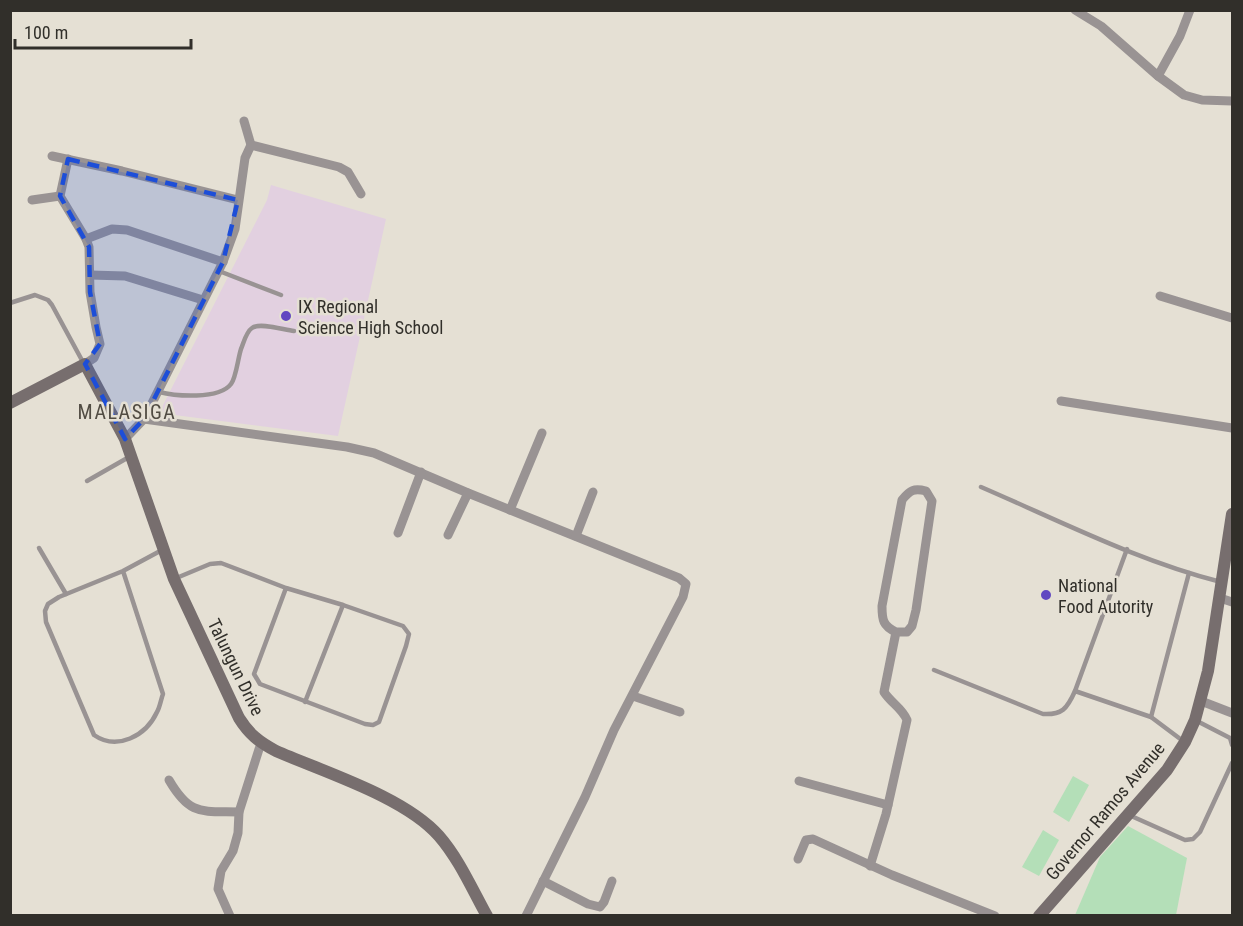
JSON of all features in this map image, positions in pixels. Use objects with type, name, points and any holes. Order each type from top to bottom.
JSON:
[{"type":"street","points":[[1075,10],[1101,26],[1158,76],[1184,95],[1194,99],[1233,101]]},
{"type":"street","points":[[1158,76],[1189,14]]},
{"type":"street","points":[[125,439],[144,419],[221,267],[235,229],[245,158],[251,145],[244,121]]},
{"type":"street","points":[[251,145],[339,167],[348,172],[361,194]]},
{"type":"street","points":[[52,156],[238,200]]},
{"type":"street","points":[[10,403],[85,364],[94,358],[100,344],[92,308],[89,247],[60,196],[68,159]]},
{"type":"street","points":[[32,200],[60,196]]},
{"type":"street","points":[[86,239],[118,229],[221,267]]},
{"type":"street","points":[[90,275],[125,276],[203,300]]},
{"type":"street","points":[[1160,296],[1233,318]]},
{"type":"street","name":"Talungun Drive","points":[[85,364],[125,439],[174,579],[248,733],[276,751],[380,795],[412,813],[438,836],[455,857],[487,915]]},
{"type":"street","points":[[1061,401],[1233,428]]},
{"type":"street","points":[[144,419],[347,447],[374,453],[679,578],[686,584],[683,597],[610,738],[585,797],[526,915]]},
{"type":"street","points":[[510,510],[542,433]]},
{"type":"street","points":[[398,533],[421,472]]},
{"type":"street","points":[[916,489],[926,491],[932,501],[931,512],[912,626],[907,632],[896,632],[882,621],[882,606],[902,500],[909,492],[916,489]]},
{"type":"street","points":[[576,536],[593,492]]},
{"type":"street","points":[[448,535],[468,493]]},
{"type":"street","name":"Governor Ramos Avenue","points":[[1039,915],[1167,770],[1185,742],[1201,701],[1233,514]]},
{"type":"street","points":[[1220,598],[1233,602]]},
{"type":"street","points":[[870,866],[888,805],[907,720],[903,710],[884,692],[896,632]]},
{"type":"street","points":[[633,696],[680,712]]},
{"type":"street","points":[[1201,701],[1233,713]]},
{"type":"street","points":[[230,915],[218,889],[221,871],[233,851],[238,833],[238,812],[261,743]]},
{"type":"street","points":[[169,780],[179,798],[196,811],[238,812]]},
{"type":"street","points":[[799,782],[888,805]]},
{"type":"street","points":[[798,858],[806,840],[813,839],[870,866],[995,915]]},
{"type":"street","points":[[543,881],[588,904],[600,907],[604,903],[612,881]]},
{"type":"lane","points":[[221,267],[281,295]]},
{"type":"lane","points":[[10,303],[35,295],[48,300],[85,364]]},
{"type":"lane","points":[[159,392],[171,395],[212,394],[224,390],[232,384],[237,360],[252,328],[258,326],[294,331]]},
{"type":"lane","points":[[87,481],[131,456]]},
{"type":"lane","points":[[981,487],[1126,549],[1189,573],[1223,582]]},
{"type":"lane","points":[[39,548],[66,594]]},
{"type":"lane","points":[[934,670],[1042,714],[1055,715],[1062,711],[1075,691],[1126,549]]},
{"type":"lane","points":[[123,571],[163,694],[157,713],[146,727],[134,738],[117,743],[103,741],[94,735],[46,622],[45,611],[48,604],[66,594],[123,571],[162,550]]},
{"type":"lane","points":[[174,579],[210,564],[221,563],[286,588],[404,626],[409,634],[379,722],[373,725],[365,724],[260,684],[254,674],[286,588]]},
{"type":"lane","points":[[1151,717],[1189,573]]},
{"type":"lane","points":[[305,702],[343,605]]},
{"type":"lane","points":[[1075,691],[1151,717],[1185,742]]},
{"type":"lane","points":[[1195,720],[1230,738],[1233,745]]},
{"type":"lane","points":[[1128,814],[1185,840],[1192,839],[1200,832],[1233,763]]},
{"type":"highlighted area","points":[[68,159],[238,200],[223,262],[144,419],[125,439],[85,364],[100,344],[90,292],[89,247],[60,196]]},
{"type":"shaded area","name":"IX Regional Science High School","points":[[271,185],[386,219],[338,436],[159,413],[267,200]]},
{"type":"green space","points":[[1073,776],[1089,785],[1069,822],[1053,812]]},
{"type":"green space","points":[[1128,826],[1187,858],[1176,915],[1075,915],[1100,857]]},
{"type":"green space","points":[[1043,830],[1059,840],[1039,876],[1022,867]]},
{"type":"place","name":"IX Regional Science High School","points":[[286,316]]},
{"type":"place","name":"National Food Autority","points":[[1046,595]]},
{"type":"district","name":"MALASIGA","points":[[127,412]]}]
